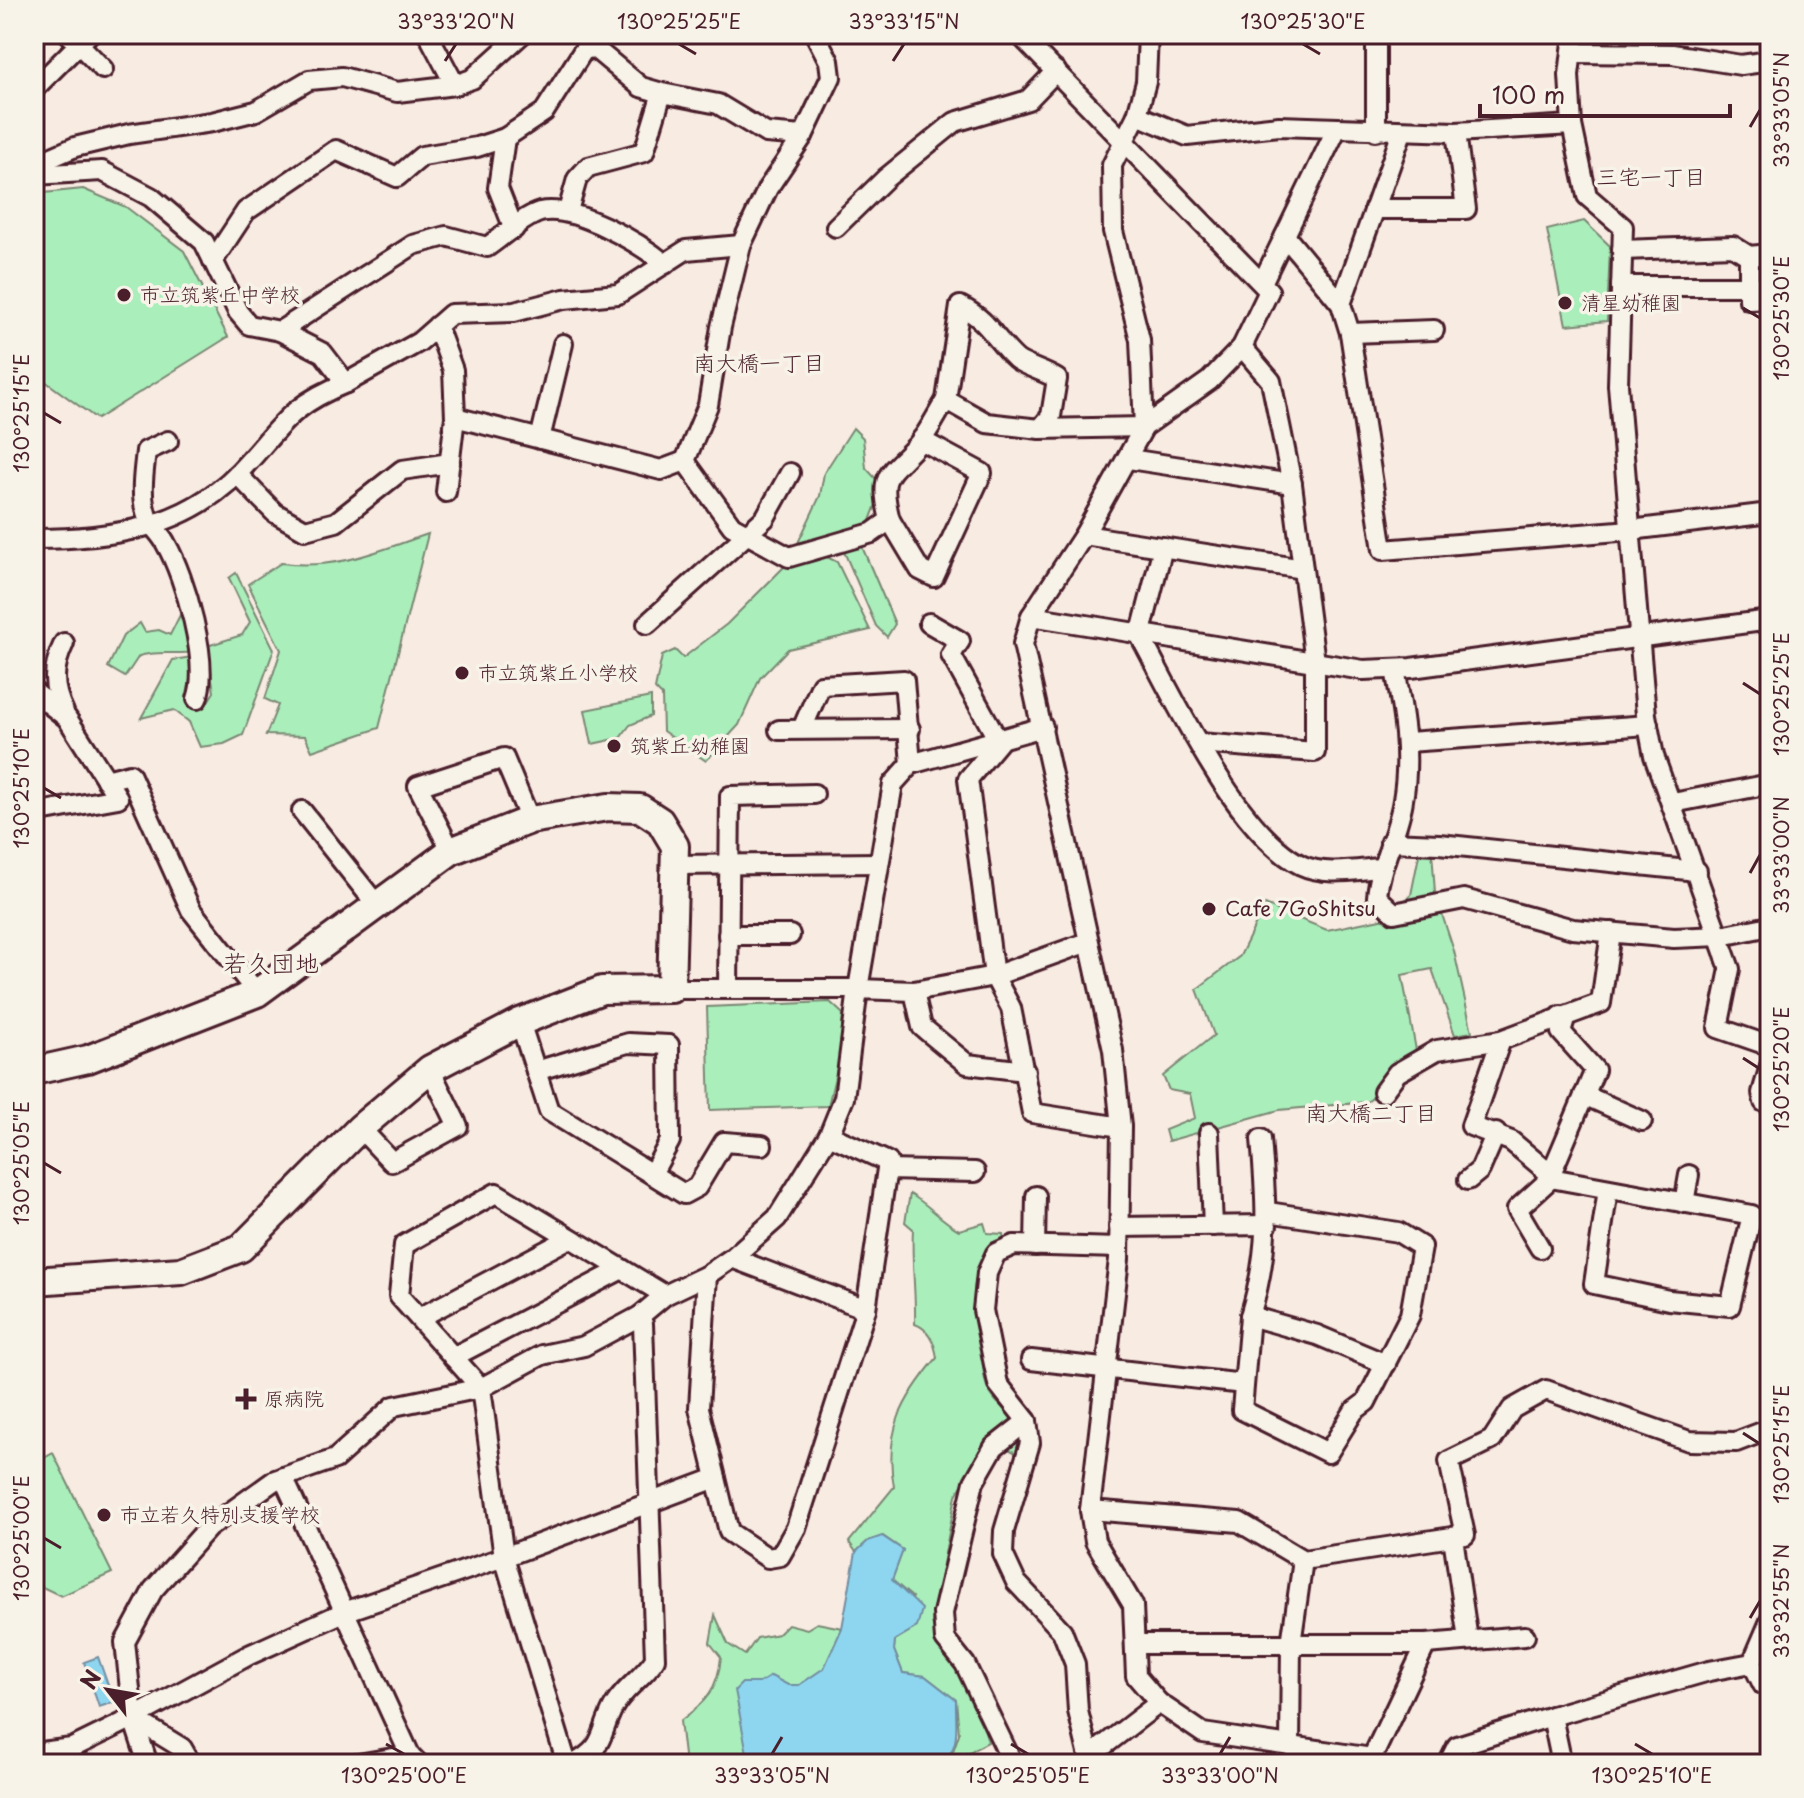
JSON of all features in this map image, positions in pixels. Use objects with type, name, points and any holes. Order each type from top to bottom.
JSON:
[{"type":"street","points":[[428,34],[455,85]]},
{"type":"street","points":[[34,165],[75,147],[115,137],[212,122],[256,111],[309,80],[342,77],[397,92],[455,85],[472,79],[522,34]]},
{"type":"street","points":[[455,417],[661,470],[685,461],[708,405],[721,327],[741,245],[768,188],[803,136],[831,77],[829,61],[815,34]]},
{"type":"street","points":[[946,400],[987,423],[1040,429],[1144,427],[1209,381],[1242,347],[1269,291],[1125,139],[1019,34]]},
{"type":"street","points":[[1148,34],[1146,82],[1137,115],[1112,165],[1113,231],[1140,340],[1144,427],[1129,459],[1084,535],[1031,616],[1023,644],[1113,1050],[1121,1127],[1119,1248],[1090,1510],[1095,1541],[1133,1605],[1136,1676],[1159,1703],[1203,1733],[1372,1758],[1426,1644]]},
{"type":"street","points":[[34,89],[79,37],[103,69]]},
{"type":"street","points":[[1376,43],[1376,131]]},
{"type":"street","points":[[1770,61],[1741,65],[1573,43],[1572,125],[1587,196],[1623,227],[1618,385],[1648,725],[1654,756],[1721,936],[1730,969],[1718,1028],[1770,1046]]},
{"type":"street","points":[[213,261],[246,211],[336,150],[397,177],[422,156],[477,147],[505,138],[544,112],[583,51],[593,47],[641,87],[718,104],[766,133],[803,136]]},
{"type":"street","points":[[836,227],[886,178],[955,122],[1028,100],[1056,71]]},
{"type":"street","points":[[568,211],[577,179],[588,167],[644,152],[662,93]]},
{"type":"street","points":[[1137,115],[1187,136],[1279,126],[1456,132],[1572,125]]},
{"type":"street","points":[[1262,283],[1336,130]]},
{"type":"street","points":[[1341,304],[1402,132]]},
{"type":"street","points":[[1374,209],[1466,209],[1456,132]]},
{"type":"street","points":[[505,138],[498,188],[514,229]]},
{"type":"street","points":[[34,175],[102,171],[151,197],[204,242],[238,312],[249,325],[280,331],[323,353],[346,383]]},
{"type":"street","points":[[280,331],[413,245],[446,236],[487,247],[538,212],[568,211],[648,250],[665,264]]},
{"type":"street","points":[[1285,236],[1341,304],[1350,333],[1383,550],[1631,530],[1770,513]]},
{"type":"street","points":[[34,539],[83,539],[154,526],[174,518],[237,474],[287,416],[318,395],[419,342],[451,314],[514,312],[564,299],[618,294],[686,250],[741,245]]},
{"type":"street","points":[[1622,250],[1733,246],[1749,256],[1770,254]]},
{"type":"street","points":[[1749,256],[1749,300],[1770,299]]},
{"type":"street","points":[[1621,286],[1749,286]]},
{"type":"street","points":[[921,440],[982,473],[934,577],[920,570],[890,520],[883,491],[892,467],[921,440],[946,400],[960,306],[982,317],[1019,363],[1040,368],[1057,379],[1051,416],[1040,429]]},
{"type":"street","points":[[437,326],[453,370],[455,417],[446,492]]},
{"type":"street","points":[[1350,333],[1434,330]]},
{"type":"street","points":[[540,439],[563,344]]},
{"type":"street","points":[[1199,743],[1315,752],[1315,662],[1292,484],[1271,381],[1242,347]]},
{"type":"street","points":[[168,441],[146,451],[143,491],[146,516],[167,545],[202,649],[203,683],[197,699]]},
{"type":"street","points":[[1129,459],[1292,484]]},
{"type":"street","points":[[685,461],[732,526],[789,557],[872,533],[890,520]]},
{"type":"street","points":[[237,474],[275,513],[305,530],[336,522],[402,470],[450,463]]},
{"type":"street","points":[[647,624],[765,518],[790,473]]},
{"type":"street","points":[[1084,535],[1303,569]]},
{"type":"street","points":[[1163,547],[1140,636],[1199,743],[1261,837],[1302,866],[1331,871],[1380,868]]},
{"type":"street","points":[[1031,616],[1363,670],[1395,669],[1770,620]]},
{"type":"street","points":[[929,623],[960,641],[951,655],[999,742]]},
{"type":"street","points":[[34,813],[118,798],[67,718],[55,693],[54,662],[64,643]]},
{"type":"street","points":[[1395,669],[1408,742],[1403,802],[1380,868],[1377,897],[1394,913],[1464,899],[1573,929],[1674,938],[1721,936],[1770,926]]},
{"type":"street","points":[[802,729],[821,685],[904,680],[911,764]]},
{"type":"street","points":[[34,692],[67,718]]},
{"type":"street","points":[[1408,742],[1648,725]]},
{"type":"street","points":[[148,1764],[133,1718],[125,1642],[153,1590],[208,1528],[283,1477],[335,1459],[394,1406],[481,1388],[542,1355],[584,1346],[640,1316],[665,1295],[707,1275],[732,1258],[777,1218],[829,1135],[844,1098],[858,989],[893,784],[911,764],[999,742],[1043,727]]},
{"type":"street","points":[[779,730],[910,729]]},
{"type":"street","points":[[999,742],[968,779],[994,976],[1011,1008],[1032,1113],[1121,1127]]},
{"type":"street","points":[[451,851],[418,786],[504,758],[530,820]]},
{"type":"street","points":[[106,780],[130,774],[191,910],[257,993]]},
{"type":"street","points":[[1673,803],[1770,784]]},
{"type":"street","points":[[728,989],[730,796],[814,794]]},
{"type":"street","points":[[34,1071],[88,1059],[257,993],[451,851],[530,820],[608,807],[640,808],[660,821],[675,846],[671,989]]},
{"type":"street","points":[[302,811],[376,904]]},
{"type":"street","points":[[1390,842],[1439,844],[1697,871]]},
{"type":"street","points":[[674,865],[879,863]]},
{"type":"street","points":[[1383,1092],[1397,1073],[1437,1050],[1501,1040],[1601,1003],[1611,932]]},
{"type":"street","points":[[728,935],[790,935]]},
{"type":"street","points":[[34,1281],[181,1271],[241,1248],[360,1128],[430,1069],[520,1022],[602,990],[914,991],[994,976],[1088,942]]},
{"type":"street","points":[[914,991],[922,1027],[967,1064],[1025,1071]]},
{"type":"street","points":[[1540,1248],[1517,1209],[1544,1187],[1595,1070],[1561,1032],[1564,1022],[1561,1016]]},
{"type":"street","points":[[520,1022],[549,1111],[684,1194],[697,1187],[724,1142],[762,1145]]},
{"type":"street","points":[[1501,1040],[1471,1126],[1511,1141],[1550,1175],[1608,1189],[1752,1215],[1730,1306],[1669,1300],[1594,1284],[1608,1189]]},
{"type":"street","points":[[536,1071],[628,1043],[669,1045],[670,1141],[652,1174]]},
{"type":"street","points":[[1770,1066],[1762,1093],[1764,1102],[1770,1105]]},
{"type":"street","points":[[360,1128],[392,1162],[458,1126],[430,1069]]},
{"type":"street","points":[[1584,1095],[1642,1121]]},
{"type":"street","points":[[1209,1133],[1213,1226]]},
{"type":"street","points":[[1468,1180],[1480,1170],[1496,1133]]},
{"type":"street","points":[[707,1275],[699,1408],[729,1532],[768,1558],[780,1556],[796,1528],[866,1309],[888,1162],[829,1135]]},
{"type":"street","points":[[1119,1227],[1213,1226],[1268,1219],[1398,1232],[1422,1247],[1410,1315],[1366,1402],[1354,1411],[1328,1453],[1242,1410],[1250,1316],[1264,1269],[1268,1219],[1261,1139]]},
{"type":"street","points":[[887,1170],[975,1172]]},
{"type":"street","points":[[1684,1203],[1689,1175]]},
{"type":"street","points":[[567,1764],[504,1557],[481,1388],[399,1296],[404,1245],[496,1193],[665,1295]]},
{"type":"street","points":[[1035,1246],[1036,1196]]},
{"type":"street","points":[[419,1318],[570,1238]]},
{"type":"street","points":[[1119,1248],[1014,1245],[996,1253],[987,1273],[983,1310],[998,1384],[1027,1421],[1030,1443],[1004,1531],[1003,1554],[1016,1582],[1062,1631],[1075,1664],[1078,1711],[1090,1760],[1159,1703]]},
{"type":"street","points":[[732,1258],[866,1309]]},
{"type":"street","points":[[453,1357],[622,1269]]},
{"type":"street","points":[[574,1764],[595,1748],[609,1724],[612,1709],[655,1659],[643,1324],[640,1316]]},
{"type":"street","points":[[1250,1316],[1317,1335],[1386,1364]]},
{"type":"street","points":[[1031,1360],[1244,1384]]},
{"type":"street","points":[[1090,1510],[1239,1522],[1303,1560],[1465,1535],[1449,1461],[1492,1440],[1512,1409],[1546,1390],[1689,1441],[1736,1442],[1770,1429]]},
{"type":"street","points":[[1013,1764],[965,1664],[945,1639],[943,1613],[974,1482],[994,1447],[1027,1421]]},
{"type":"street","points":[[283,1477],[414,1760],[358,1764]]},
{"type":"street","points":[[34,1753],[57,1758],[249,1655],[344,1612],[504,1557],[716,1478]]},
{"type":"street","points":[[1453,1537],[1468,1640]]},
{"type":"street","points":[[1290,1746],[1291,1644],[1303,1560]]},
{"type":"street","points":[[1770,1621],[1752,1663],[1758,1680],[1763,1685],[1770,1685]]},
{"type":"street","points":[[1136,1644],[1426,1644],[1525,1636]]},
{"type":"street","points":[[1448,1764],[1457,1746],[1709,1671],[1752,1663]]},
{"type":"street","points":[[1552,1716],[1562,1764]]},
{"type":"street","points":[[133,1718],[182,1748],[191,1764]]},
{"type":"green space","name":"市立筑紫丘中学校","points":[[83,189],[126,207],[184,251],[228,337],[97,419],[34,373],[34,194]]},
{"type":"green space","points":[[1584,221],[1610,246],[1607,321],[1566,325],[1547,230]]},
{"type":"green space","points":[[853,428],[863,438],[866,468],[878,481],[877,502],[868,526],[797,545],[820,496],[824,473]]},
{"type":"green space","points":[[428,534],[379,728],[312,751],[305,736],[266,735],[278,705],[265,699],[281,650],[248,584],[281,563],[338,562]]},
{"type":"green space","points":[[860,542],[895,624],[887,637],[876,626],[842,547]]},
{"type":"green space","points":[[823,555],[837,562],[870,630],[788,649],[760,678],[739,725],[706,761],[663,731],[662,696],[655,689],[662,656],[675,650],[683,658],[727,624],[789,562]]},
{"type":"green space","points":[[236,573],[274,649],[243,735],[224,744],[200,747],[189,722],[174,710],[141,718],[173,660],[193,657],[193,702],[207,703],[214,692],[207,646],[242,635],[250,622],[229,578]]},
{"type":"green space","points":[[182,611],[194,652],[139,656],[125,677],[108,667],[123,636],[140,623],[145,632],[159,630],[170,635]]},
{"type":"green space","points":[[651,697],[651,716],[630,725],[620,738],[592,744],[585,710]]},
{"type":"green space","points":[[1432,850],[1435,893],[1454,951],[1472,1032],[1455,1035],[1432,969],[1402,975],[1416,1050],[1403,1074],[1367,1102],[1279,1110],[1168,1141],[1165,1130],[1195,1118],[1190,1094],[1169,1090],[1163,1076],[1214,1035],[1197,989],[1240,956],[1265,905],[1327,930],[1385,918],[1411,895],[1419,855]]},
{"type":"green space","points":[[830,1002],[843,1014],[840,1056],[828,1106],[710,1110],[707,1007]]},
{"type":"green space","points":[[910,1194],[959,1230],[984,1223],[987,1233],[1003,1234],[1004,1241],[990,1250],[982,1261],[974,1289],[975,1305],[987,1387],[1021,1432],[1018,1454],[990,1439],[956,1495],[932,1622],[981,1717],[988,1742],[949,1763],[959,1734],[956,1700],[925,1676],[903,1673],[894,1650],[895,1640],[916,1627],[912,1597],[892,1580],[903,1550],[883,1536],[868,1541],[856,1552],[849,1542],[894,1487],[892,1449],[899,1417],[914,1388],[937,1358],[931,1338],[915,1324],[913,1229],[905,1222]]},
{"type":"green space","points":[[53,1453],[112,1573],[61,1596],[34,1583],[34,1464]]},
{"type":"green space","points":[[715,1615],[728,1644],[745,1655],[757,1638],[778,1634],[788,1624],[807,1629],[817,1623],[842,1628],[905,1764],[685,1764],[680,1721],[709,1694],[717,1678],[721,1657],[710,1643]]},
{"type":"water","points":[[882,1536],[903,1550],[892,1580],[922,1609],[917,1627],[895,1640],[894,1650],[903,1673],[925,1676],[956,1700],[955,1742],[948,1757],[942,1764],[749,1764],[735,1690],[742,1683],[759,1683],[771,1676],[788,1685],[799,1685],[824,1668],[842,1628],[856,1552],[868,1541]]},
{"type":"water","points":[[98,1657],[114,1702],[99,1707],[84,1662]]},
{"type":"place","name":"市立筑紫丘中学校","points":[[124,295]]},
{"type":"place","name":"清星幼稚園","points":[[1565,303]]},
{"type":"place","name":"市立筑紫丘小学校","points":[[462,673]]},
{"type":"place","name":"筑紫丘幼稚園","points":[[614,746]]},
{"type":"place","name":"Cafe 7GoShitsu","points":[[1209,909]]},
{"type":"place","name":"原病院","points":[[246,1399]]},
{"type":"place","name":"市立若久特別支援学校","points":[[104,1515]]},
{"type":"district","name":"三宅一丁目","points":[[1651,177]]},
{"type":"district","name":"南大橋一丁目","points":[[759,363]]},
{"type":"district","name":"若久団地","points":[[271,964]]},
{"type":"district","name":"南大橋二丁目","points":[[1371,1113]]}]
